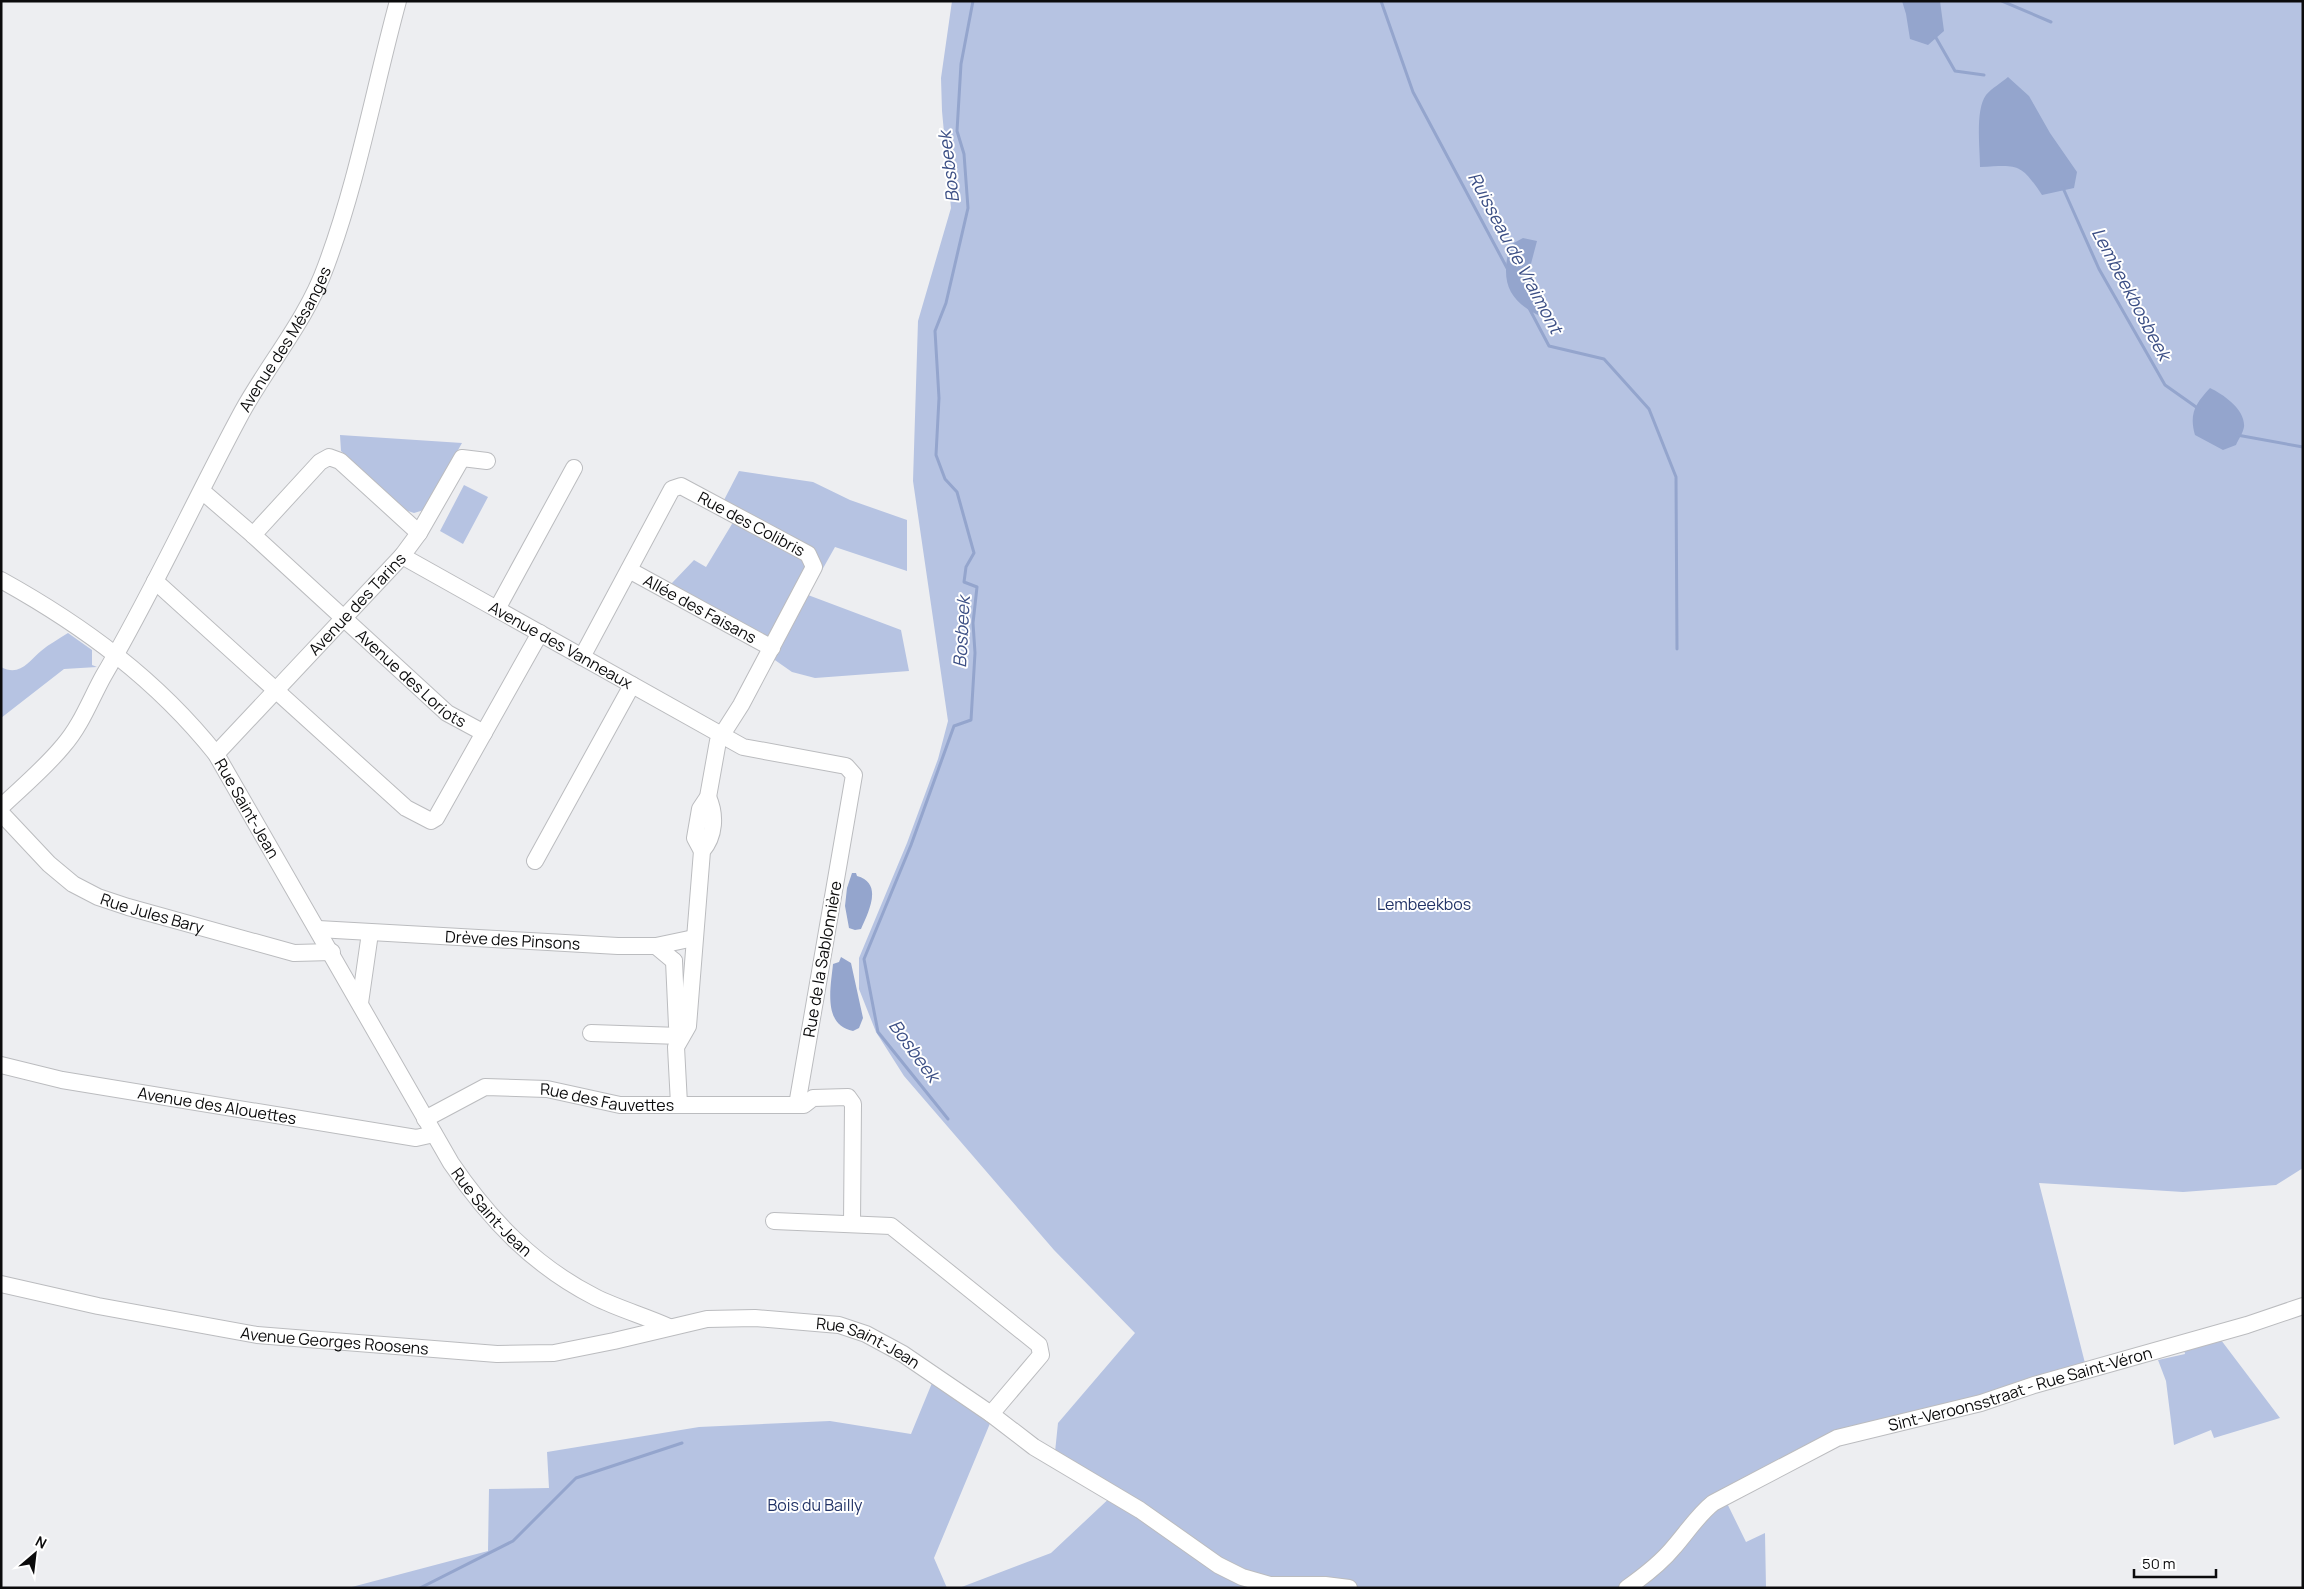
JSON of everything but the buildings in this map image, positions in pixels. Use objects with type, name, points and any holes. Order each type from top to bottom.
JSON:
[{"type":"street","name":"Avenue des Mésanges","points":[[1,807],[64,746],[116,655],[243,410],[300,319],[325,270],[341,225],[378,73],[398,1]]},
{"type":"street","points":[[253,535],[320,462],[329,457],[340,461],[420,533]]},
{"type":"street","name":"Avenue des Tarins","points":[[216,754],[278,691],[342,618],[402,556],[420,533],[462,458],[487,460]]},
{"type":"street","points":[[497,609],[574,468]]},
{"type":"street","name":"Rue des Colibris","points":[[629,570],[672,489],[681,486],[808,554],[812,560],[814,567],[772,648],[741,705],[721,734]]},
{"type":"street","name":"Avenue des Loriots","points":[[202,491],[253,535],[447,713],[484,733]]},
{"type":"street","name":"Avenue des Vanneaux","points":[[402,556],[721,734]]},
{"type":"street","points":[[582,657],[629,570]]},
{"type":"street","name":"Allée des Faisans","points":[[629,570],[772,648]]},
{"type":"street","name":"Rue Saint-Jean","points":[[1,580],[51,610],[136,670],[189,720],[216,754],[332,952],[416,1104],[467,1187],[501,1228],[524,1250],[546,1267],[595,1297],[669,1327],[707,1319],[755,1318],[839,1325],[866,1334],[903,1354],[991,1414],[1034,1447],[1122,1499],[1218,1565],[1242,1577],[1270,1585],[1325,1585],[1349,1588]]},
{"type":"street","points":[[155,581],[406,808],[431,821],[436,818],[540,633]]},
{"type":"street","points":[[535,861],[632,684]]},
{"type":"street","points":[[679,1104],[676,1047],[680,1036],[688,1026],[702,851],[710,841],[714,810],[708,797],[721,734]]},
{"type":"street","name":"Rue de la Sablonnière","points":[[721,734],[750,749],[846,766],[854,775],[797,1105]]},
{"type":"street","name":"Rue Jules Bary","points":[[1,813],[49,864],[73,884],[98,897],[128,908],[294,953],[332,952]]},
{"type":"street","name":"Drève des Pinsons","points":[[318,929],[618,946],[656,946],[694,938]]},
{"type":"street","points":[[360,1003],[370,933]]},
{"type":"street","points":[[656,946],[674,961],[693,962]]},
{"type":"street","points":[[674,961],[677,1026],[680,1036]]},
{"type":"street","points":[[591,1033],[680,1036]]},
{"type":"street","name":"Avenue des Alouettes","points":[[1,1065],[62,1080],[416,1138],[434,1134]]},
{"type":"street","name":"Rue des Fauvettes","points":[[425,1119],[485,1087],[547,1090],[620,1105],[797,1105]]},
{"type":"street","points":[[797,1105],[804,1105],[812,1098],[848,1097],[853,1104],[852,1224]]},
{"type":"street","points":[[401,1135],[413,1124],[416,1104]]},
{"type":"street","points":[[774,1221],[891,1226],[1039,1345],[1041,1355],[991,1414]]},
{"type":"street","name":"Avenue Georges Roosens","points":[[1,1284],[98,1306],[257,1335],[497,1354],[554,1353],[614,1341],[669,1327]]},
{"type":"street","name":"Sint-Veroonsstraat - Rue Saint-Véron","points":[[1627,1588],[1646,1574],[1673,1548],[1704,1510],[1744,1485],[1836,1438],[1981,1402],[2247,1326],[2303,1306]]},
{"type":"green space","name":"Lembeekbos","points":[[952,1],[2303,1],[2303,1168],[2276,1185],[2183,1192],[2039,1183],[2085,1363],[1994,1393],[1830,1433],[1792,1452],[1722,1493],[1746,1542],[1765,1533],[1766,1588],[959,1588],[1051,1553],[1115,1493],[1055,1452],[1058,1423],[1135,1333],[1054,1250],[904,1076],[876,1032],[859,989],[859,958],[907,843],[938,759],[948,721],[913,481],[918,321],[951,208],[942,111],[941,78]]},
{"type":"green space","points":[[340,435],[462,443],[424,510],[414,513],[405,510],[341,451]]},
{"type":"green space","points":[[739,471],[813,482],[850,500],[907,520],[907,571],[835,547],[808,595],[901,630],[909,671],[815,678],[792,672],[671,587],[672,583],[694,560],[706,567],[735,519],[724,500]]},
{"type":"green space","points":[[464,485],[488,497],[463,544],[440,531]]},
{"type":"green space","points":[[68,633],[92,650],[92,665],[97,667],[64,669],[1,718],[1,667],[8,670],[19,669],[47,646]]},
{"type":"green space","points":[[2221,1340],[2280,1418],[2214,1438],[2211,1430],[2174,1445],[2166,1381],[2158,1360],[2185,1354],[2184,1349]]},
{"type":"green space","name":"Bois du Bailly","points":[[932,1383],[991,1421],[934,1558],[947,1588],[348,1588],[488,1551],[489,1489],[549,1488],[547,1452],[699,1427],[830,1421],[911,1434]]},
{"type":"water","points":[[1902,1],[1940,1],[1944,31],[1928,45],[1910,39]]},
{"type":"water","points":[[2008,77],[2029,96],[2050,133],[2077,172],[2074,188],[2042,195],[2028,176],[2017,168],[2011,166],[1980,167],[1980,110],[1988,92]]},
{"type":"water","points":[[1523,238],[1537,241],[1528,275],[1540,304],[1542,317],[1530,311],[1514,297],[1507,280],[1507,258],[1510,245]]},
{"type":"water","points":[[2210,388],[2233,403],[2244,421],[2244,427],[2236,445],[2223,450],[2195,435],[2193,428],[2193,415],[2197,404]]},
{"type":"water","points":[[852,873],[856,873],[857,876],[865,880],[870,885],[872,892],[870,907],[861,929],[855,930],[849,928],[845,906],[847,888]]},
{"type":"water","points":[[841,957],[851,963],[863,1018],[859,1028],[853,1031],[843,1027],[837,1021],[831,1004],[830,993],[833,964],[839,962]]},
{"type":"waterway","name":"Bosbeek","points":[[948,1119],[878,1032],[864,959],[911,845],[954,726],[971,720],[975,653],[973,623],[977,587],[964,582],[966,567],[974,553],[957,492],[945,479],[936,455],[939,398],[935,331],[946,303],[968,208],[964,154],[957,131],[961,64],[973,1]]},
{"type":"waterway","name":"Ruisseau de Vraimont","points":[[1381,1],[1413,92],[1507,268]]},
{"type":"waterway","points":[[2002,1],[2051,22]]},
{"type":"waterway","name":"Lembeekbosbeek","points":[[1935,36],[1955,71],[1984,75]]},
{"type":"waterway","name":"Lembeekbosbeek","points":[[2063,188],[2099,269],[2165,385],[2199,409]]},
{"type":"waterway","name":"Ruisseau de Vraimont","points":[[1529,308],[1549,346],[1604,359],[1649,409],[1676,477],[1677,649]]},
{"type":"waterway","name":"Lembeekbosbeek","points":[[2237,435],[2303,447]]},
{"type":"waterway","points":[[420,1588],[513,1541],[576,1478],[682,1443]]}]
